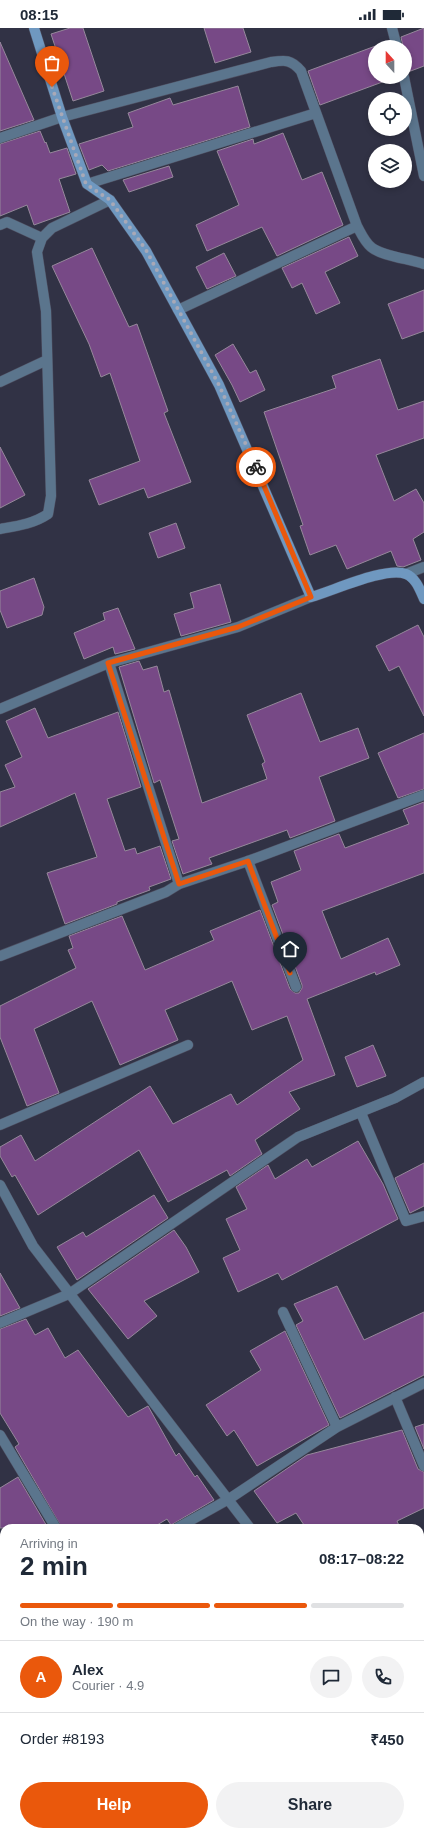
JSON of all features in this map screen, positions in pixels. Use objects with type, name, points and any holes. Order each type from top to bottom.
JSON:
[{"type":"main road","points":[[34,28],[62,117],[86,184],[110,200],[146,250],[219,385],[311,597],[381,574],[406,574],[414,580],[424,599]]},
{"type":"street","points":[[392,28],[395,40]]},
{"type":"street","points":[[0,138],[62,117],[271,62],[283,61],[294,63],[301,71],[357,226],[364,238],[370,246],[380,252],[424,264]]},
{"type":"street","points":[[406,84],[412,108],[424,176]]},
{"type":"street","points":[[86,184],[316,113]]},
{"type":"street","points":[[0,529],[28,524],[48,514],[51,496],[46,311],[36,252],[42,238],[52,228],[110,200]]},
{"type":"street","points":[[0,225],[7,222],[42,238]]},
{"type":"street","points":[[178,310],[357,226]]},
{"type":"street","points":[[0,382],[47,360]]},
{"type":"street","points":[[406,574],[424,567]]},
{"type":"street","points":[[0,709],[108,663],[238,627],[311,597]]},
{"type":"street","points":[[108,663],[179,884]]},
{"type":"street","points":[[0,956],[166,892],[179,884],[248,861],[424,795]]},
{"type":"street","points":[[248,861],[296,987]]},
{"type":"street","points":[[0,1125],[188,1045]]},
{"type":"street","points":[[0,1323],[69,1294],[298,1138],[361,1114],[424,1082]]},
{"type":"street","points":[[361,1114],[406,1221],[424,1216]]},
{"type":"street","points":[[0,1185],[33,1246],[247,1524]]},
{"type":"street","points":[[283,1312],[337,1427]]},
{"type":"street","points":[[184,1524],[229,1499],[337,1427],[424,1383]]},
{"type":"street","points":[[394,1397],[424,1466]]},
{"type":"street","points":[[0,1435],[54,1524]]},
{"type":"building","points":[[70,28],[83,28],[104,91],[73,101],[51,34]]},
{"type":"building","points":[[204,28],[243,28],[251,52],[215,63]]},
{"type":"building","points":[[424,28],[424,66],[412,70],[412,40],[402,40],[401,37]]},
{"type":"building","points":[[0,42],[34,120],[0,131]]},
{"type":"building","points":[[368,49],[368,84],[377,84],[320,105],[308,71]]},
{"type":"building","points":[[238,86],[250,127],[108,171],[102,165],[89,170],[79,144],[133,127],[128,113],[170,98],[173,105]]},
{"type":"building","points":[[40,131],[50,153],[67,148],[76,174],[59,179],[70,212],[34,225],[27,205],[0,216],[0,144]]},
{"type":"building","points":[[283,133],[302,180],[322,172],[343,225],[277,256],[262,227],[207,251],[196,225],[239,205],[217,151],[253,139],[254,144]]},
{"type":"building","points":[[169,166],[173,177],[129,192],[123,180]]},
{"type":"building","points":[[349,237],[358,256],[325,272],[340,303],[316,314],[302,283],[292,288],[282,268]]},
{"type":"building","points":[[92,248],[129,327],[137,324],[168,411],[164,413],[191,482],[148,498],[144,488],[99,505],[89,480],[140,461],[110,373],[101,377],[89,344],[52,266]]},
{"type":"building","points":[[224,253],[236,276],[207,289],[196,267]]},
{"type":"building","points":[[424,290],[424,331],[402,339],[388,304]]},
{"type":"building","points":[[233,344],[250,373],[256,370],[265,390],[240,402],[215,355]]},
{"type":"building","points":[[380,359],[398,410],[424,401],[424,438],[376,455],[394,501],[416,489],[424,503],[424,532],[413,539],[421,560],[403,567],[397,566],[391,551],[347,569],[336,545],[310,555],[300,526],[303,525],[264,412],[336,388],[332,376]]},
{"type":"building","points":[[0,447],[25,495],[0,508]]},
{"type":"building","points":[[176,523],[185,548],[158,558],[149,533]]},
{"type":"building","points":[[34,578],[44,607],[42,615],[7,628],[0,610],[0,591]]},
{"type":"building","points":[[220,584],[231,622],[181,636],[174,614],[194,608],[190,593]]},
{"type":"building","points":[[118,608],[135,649],[115,654],[113,647],[84,659],[74,633],[105,620],[103,613]]},
{"type":"building","points":[[418,625],[424,637],[424,716],[399,666],[389,671],[376,646]]},
{"type":"building","points":[[139,661],[143,670],[157,666],[164,692],[169,690],[202,803],[267,779],[262,764],[265,762],[247,715],[301,693],[320,742],[358,728],[369,758],[319,777],[335,821],[290,838],[287,830],[209,858],[212,864],[183,874],[172,841],[179,839],[160,780],[154,783],[119,667]]},
{"type":"building","points":[[35,708],[48,738],[118,712],[141,787],[107,799],[125,851],[135,848],[137,854],[160,846],[171,879],[149,887],[150,890],[65,924],[47,873],[97,857],[75,793],[0,827],[0,792],[15,787],[5,765],[22,757],[6,721]]},
{"type":"building","points":[[424,733],[424,789],[398,798],[378,753]]},
{"type":"building","points":[[424,802],[424,873],[322,911],[341,959],[388,938],[400,965],[376,975],[375,972],[307,999],[335,1075],[289,1092],[300,1109],[255,1140],[262,1154],[230,1176],[227,1170],[168,1202],[139,1150],[38,1215],[15,1175],[12,1177],[0,1156],[0,1147],[21,1135],[35,1161],[150,1086],[173,1124],[231,1094],[237,1105],[303,1060],[287,1016],[252,1030],[232,981],[165,1010],[178,1040],[120,1065],[92,1001],[34,1029],[59,1093],[27,1106],[0,1037],[0,1006],[76,968],[68,950],[73,948],[69,936],[122,916],[145,970],[214,940],[210,931],[260,910],[290,989],[295,993],[299,993],[302,985],[272,905],[278,902],[271,882],[301,870],[294,851],[339,834],[345,848],[409,824],[403,810]]},
{"type":"building","points":[[373,1045],[386,1076],[357,1087],[345,1057]]},
{"type":"building","points":[[358,1141],[383,1184],[398,1219],[282,1280],[278,1273],[238,1292],[223,1258],[240,1250],[226,1219],[247,1209],[236,1187],[268,1165],[275,1179],[307,1159],[312,1167]]},
{"type":"building","points":[[424,1163],[424,1206],[410,1213],[395,1178]]},
{"type":"building","points":[[154,1195],[168,1218],[77,1280],[57,1247],[83,1232],[86,1237]]},
{"type":"building","points":[[174,1230],[186,1247],[199,1272],[144,1301],[157,1316],[128,1339],[88,1289]]},
{"type":"building","points":[[0,1273],[20,1308],[0,1316]]},
{"type":"building","points":[[337,1286],[364,1340],[424,1312],[424,1375],[340,1418],[296,1325],[303,1321],[294,1304]]},
{"type":"building","points":[[26,1319],[35,1335],[48,1328],[65,1358],[78,1350],[128,1417],[148,1406],[176,1456],[179,1453],[195,1477],[197,1475],[214,1500],[173,1524],[170,1524],[167,1519],[159,1524],[60,1524],[15,1447],[19,1444],[0,1413],[0,1329]]},
{"type":"building","points":[[285,1331],[329,1425],[257,1466],[234,1430],[227,1436],[206,1405],[261,1370],[250,1351]]},
{"type":"building","points":[[424,1424],[424,1449],[415,1427]]},
{"type":"building","points":[[402,1430],[418,1469],[424,1472],[424,1508],[397,1521],[398,1524],[303,1524],[296,1513],[277,1523],[254,1491],[307,1455]]},
{"type":"building","points":[[18,1477],[46,1524],[0,1524],[0,1488]]},
{"type":"way so far","points":[[52,87],[86,184],[110,200],[146,250],[219,385],[256,467]]},
{"type":"route","points":[[256,467],[311,597],[238,627],[108,663],[179,884],[248,861],[290,973]]}]
